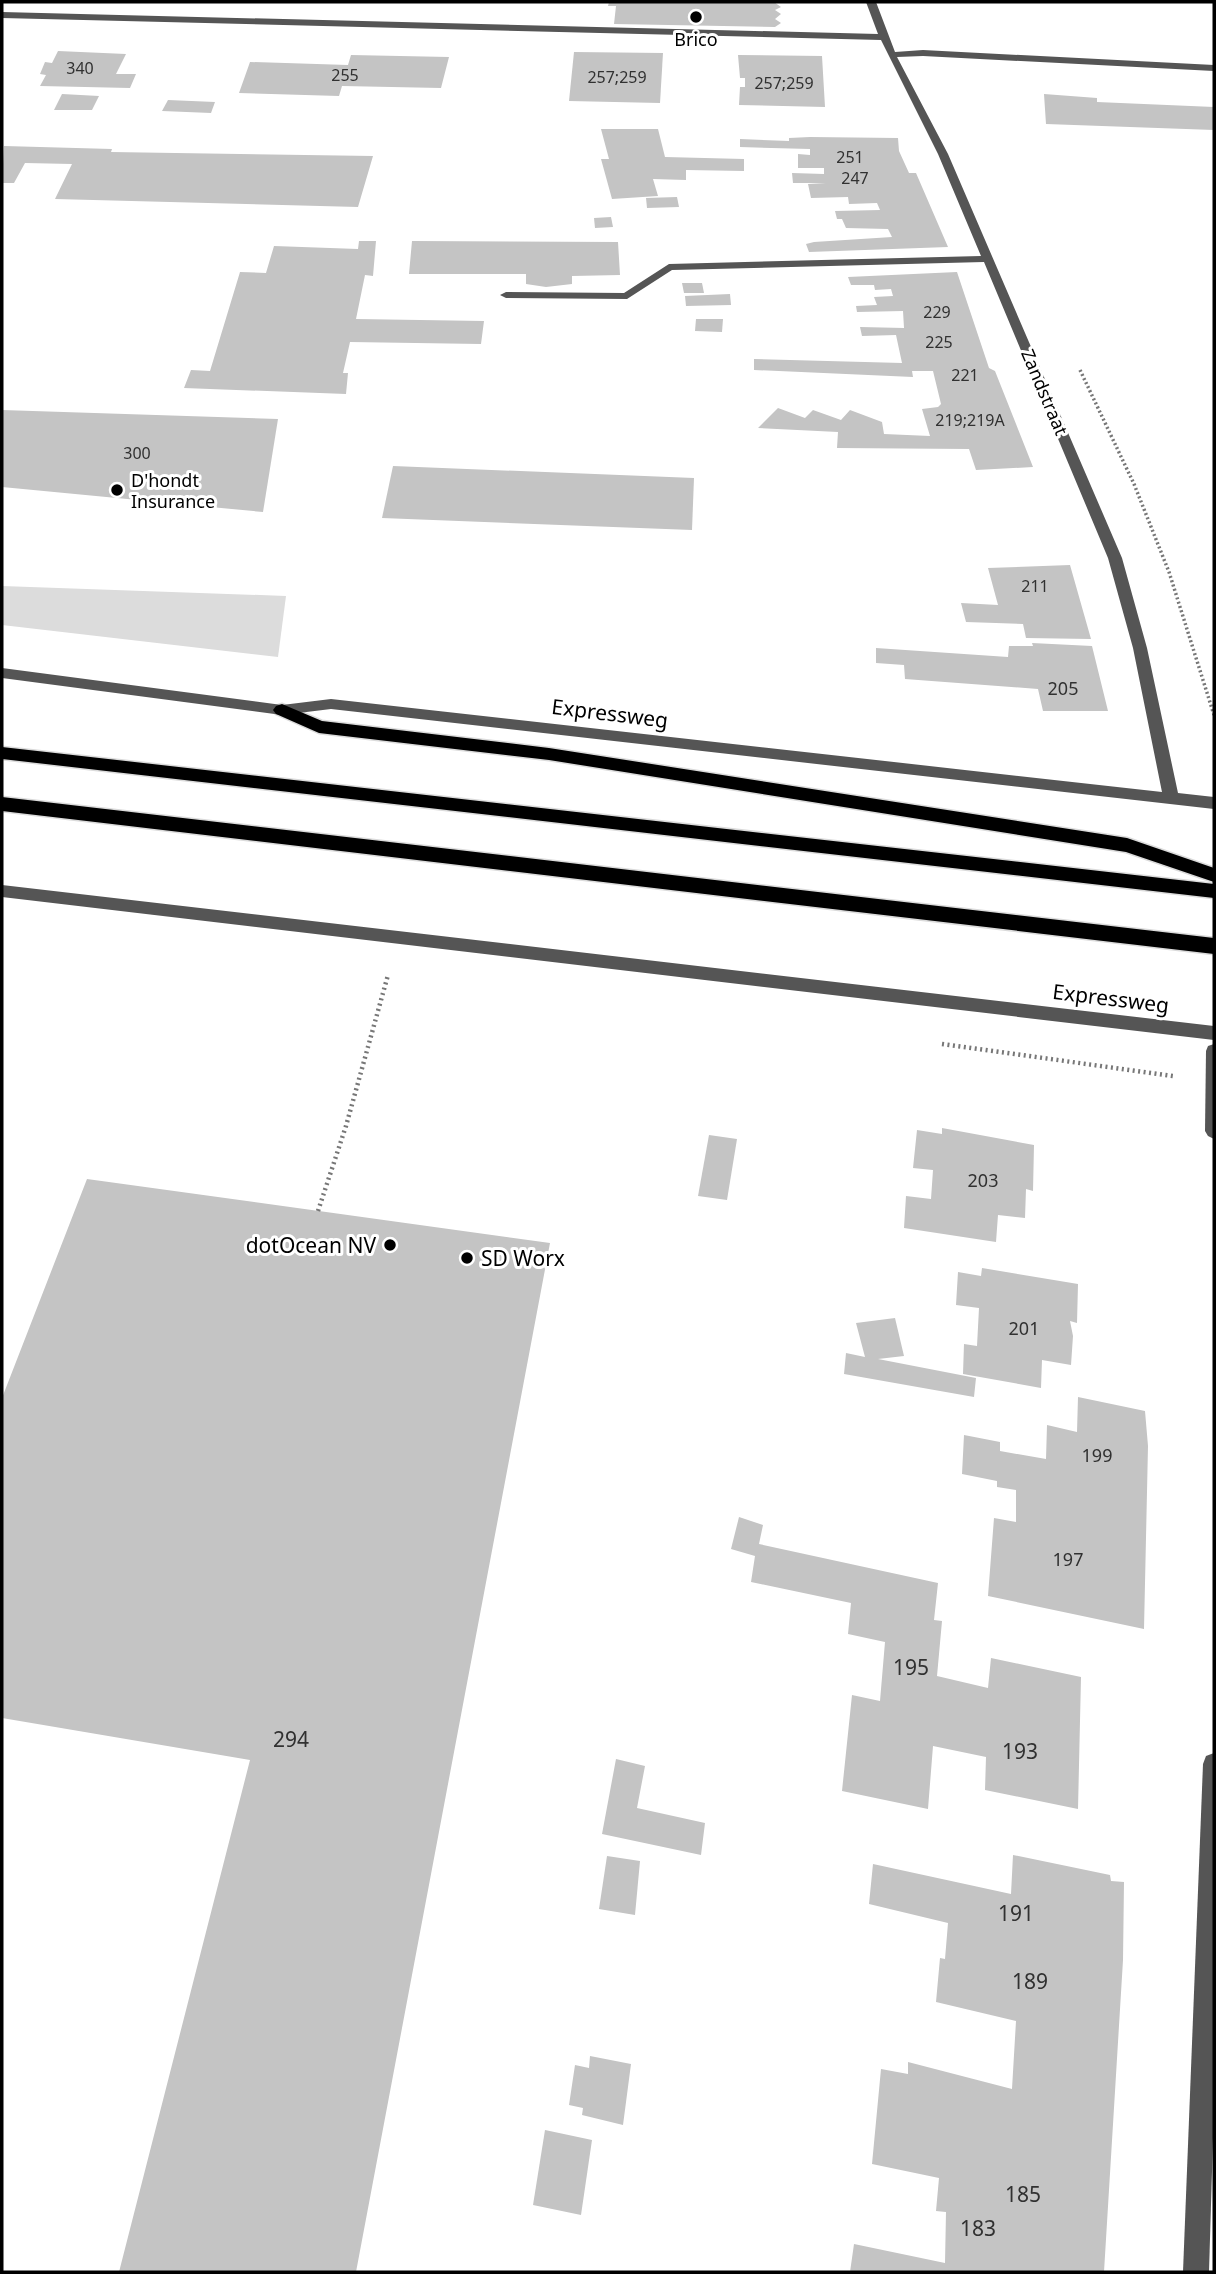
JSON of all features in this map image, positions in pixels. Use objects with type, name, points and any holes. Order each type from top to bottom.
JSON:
[{"type":"highway","points":[[282,710],[319,727],[549,754],[1127,845],[1214,875]]},
{"type":"highway","points":[[2,753],[1214,891]]},
{"type":"highway","points":[[2,804],[1214,946]]},
{"type":"street","name":"Zandstraat","points":[[871,2],[891,55],[927,120],[989,259],[1115,558],[1156,714],[1171,798]]},
{"type":"street","points":[[2,15],[883,37]]},
{"type":"street","points":[[891,55],[923,53],[1214,68]]},
{"type":"street","points":[[506,295],[626,296],[668,267],[989,259]]},
{"type":"street","name":"Expressweg","points":[[2,673],[282,710],[331,704],[1214,803]]},
{"type":"street","name":"Expressweg","points":[[2,891],[1214,1033]]},
{"type":"street","points":[[1214,1051],[1214,1131]]},
{"type":"street","points":[[1196,2272],[1214,1764]]},
{"type":"path","points":[[318,1211],[346,1126],[390,967]]},
{"type":"shaded area","points":[[2,586],[286,596],[278,657],[2,625]]},
{"type":"building","name":"Brico","points":[[609,2],[774,2],[781,7],[775,10],[781,14],[775,19],[781,23],[775,27],[614,24],[616,6],[608,6]]},
{"type":"building","points":[[58,51],[126,54],[116,74],[136,74],[130,88],[40,86],[46,75],[40,74],[45,62],[52,63]]},
{"type":"building","points":[[574,52],[663,53],[660,103],[569,101]]},
{"type":"building","points":[[351,55],[449,57],[441,88],[342,86],[339,96],[239,93],[250,62],[348,65]]},
{"type":"building","points":[[738,55],[822,56],[825,107],[739,105],[740,87],[745,87],[745,78],[740,78]]},
{"type":"building","points":[[62,94],[99,96],[92,110],[54,110]]},
{"type":"building","points":[[1044,94],[1097,98],[1097,102],[1214,107],[1214,130],[1046,124]]},
{"type":"building","points":[[168,100],[215,102],[211,113],[162,111]]},
{"type":"building","points":[[601,129],[658,129],[665,157],[744,159],[744,171],[686,170],[686,180],[653,179],[658,196],[612,199],[601,159],[609,159]]},
{"type":"building","points":[[789,138],[898,138],[899,151],[909,173],[916,173],[948,247],[809,252],[806,244],[814,242],[892,237],[888,229],[846,228],[842,219],[837,219],[835,211],[880,210],[877,203],[849,204],[848,197],[811,198],[808,184],[826,183],[793,183],[792,173],[824,174],[824,168],[798,168],[798,154],[810,155],[810,149],[740,147],[740,139],[789,141]]},
{"type":"building","points":[[4,146],[112,149],[111,152],[373,156],[358,207],[55,199],[72,164],[25,163],[14,183],[2,183]]},
{"type":"building","points":[[677,197],[679,207],[647,208],[646,198]]},
{"type":"building","points":[[611,217],[613,227],[595,228],[594,218]]},
{"type":"building","points":[[359,241],[376,241],[373,276],[365,275],[356,319],[484,321],[481,344],[350,342],[343,373],[348,373],[346,394],[184,388],[191,370],[210,371],[240,272],[266,273],[274,246],[358,249]]},
{"type":"building","points":[[412,241],[618,242],[620,275],[572,276],[572,284],[546,287],[526,284],[526,274],[409,274]]},
{"type":"building","points":[[957,272],[989,368],[995,371],[1033,467],[976,470],[969,449],[837,448],[838,432],[758,428],[778,408],[805,418],[813,410],[841,420],[850,410],[882,422],[884,434],[930,436],[922,409],[938,407],[941,404],[933,371],[912,371],[913,377],[754,370],[754,359],[902,363],[896,335],[862,336],[860,327],[904,328],[903,311],[857,312],[856,306],[877,305],[874,297],[893,296],[891,289],[875,290],[874,285],[851,285],[848,277]]},
{"type":"building","points":[[682,283],[702,283],[704,293],[684,293]]},
{"type":"building","points":[[730,294],[731,305],[686,306],[685,296]]},
{"type":"building","points":[[696,319],[723,319],[722,332],[695,331]]},
{"type":"building","points":[[2,410],[278,419],[263,512],[2,487]]},
{"type":"building","points":[[393,466],[694,478],[692,530],[382,518]]},
{"type":"building","points":[[1070,565],[1091,639],[1026,638],[1023,624],[966,622],[961,603],[998,605],[988,568]]},
{"type":"building","points":[[1032,643],[1092,646],[1108,711],[1043,711],[1038,689],[905,679],[904,665],[876,663],[876,648],[1008,657],[1009,646],[1033,646]]},
{"type":"building","points":[[942,1128],[1034,1145],[1033,1191],[1026,1189],[1025,1218],[998,1215],[996,1242],[904,1228],[906,1196],[931,1199],[933,1170],[913,1168],[917,1130],[942,1134]]},
{"type":"building","points":[[709,1135],[737,1139],[727,1200],[698,1196]]},
{"type":"building","points":[[87,1179],[550,1243],[356,2272],[119,2272],[250,1760],[2,1718],[2,1398]]},
{"type":"building","points":[[982,1268],[1078,1284],[1077,1323],[1070,1321],[1073,1336],[1071,1365],[1042,1360],[1041,1388],[963,1374],[964,1344],[977,1346],[979,1308],[956,1305],[958,1272],[981,1276]]},
{"type":"building","points":[[895,1318],[904,1356],[878,1359],[976,1378],[974,1397],[844,1374],[846,1353],[865,1357],[856,1323]]},
{"type":"building","points":[[1078,1397],[1145,1411],[1148,1446],[1144,1629],[988,1596],[994,1518],[1016,1522],[1016,1490],[997,1487],[997,1481],[962,1474],[964,1435],[1000,1442],[1000,1451],[1046,1459],[1047,1425],[1077,1432]]},
{"type":"building","points":[[739,1517],[763,1525],[759,1544],[938,1583],[934,1620],[942,1621],[937,1676],[988,1688],[991,1658],[1081,1677],[1078,1809],[985,1790],[986,1757],[933,1746],[928,1809],[842,1791],[852,1695],[880,1701],[885,1642],[848,1634],[851,1603],[751,1582],[755,1556],[731,1549]]},
{"type":"building","points":[[616,1759],[645,1766],[637,1808],[705,1823],[701,1855],[602,1834]]},
{"type":"building","points":[[1013,1855],[1110,1875],[1111,1881],[1124,1882],[1123,1960],[1104,2272],[850,2272],[854,2244],[945,2263],[946,2212],[936,2211],[939,2178],[872,2164],[881,2069],[908,2074],[908,2062],[1012,2089],[1016,2021],[936,2002],[940,1958],[945,1959],[948,1923],[869,1904],[873,1864],[1011,1894]]},
{"type":"building","points":[[607,1856],[640,1861],[635,1915],[599,1909]]},
{"type":"building","points":[[590,2056],[631,2064],[623,2125],[582,2115],[583,2108],[569,2105],[575,2065],[589,2068]]},
{"type":"building","points":[[545,2130],[592,2140],[581,2215],[533,2205]]},
{"type":"place","name":"Brico","points":[[696,17]]},
{"type":"place","name":"D'hondt Insurance","points":[[117,490]]},
{"type":"place","name":"dotOcean NV","points":[[390,1245]]},
{"type":"place","name":"SD Worx","points":[[467,1258]]}]
